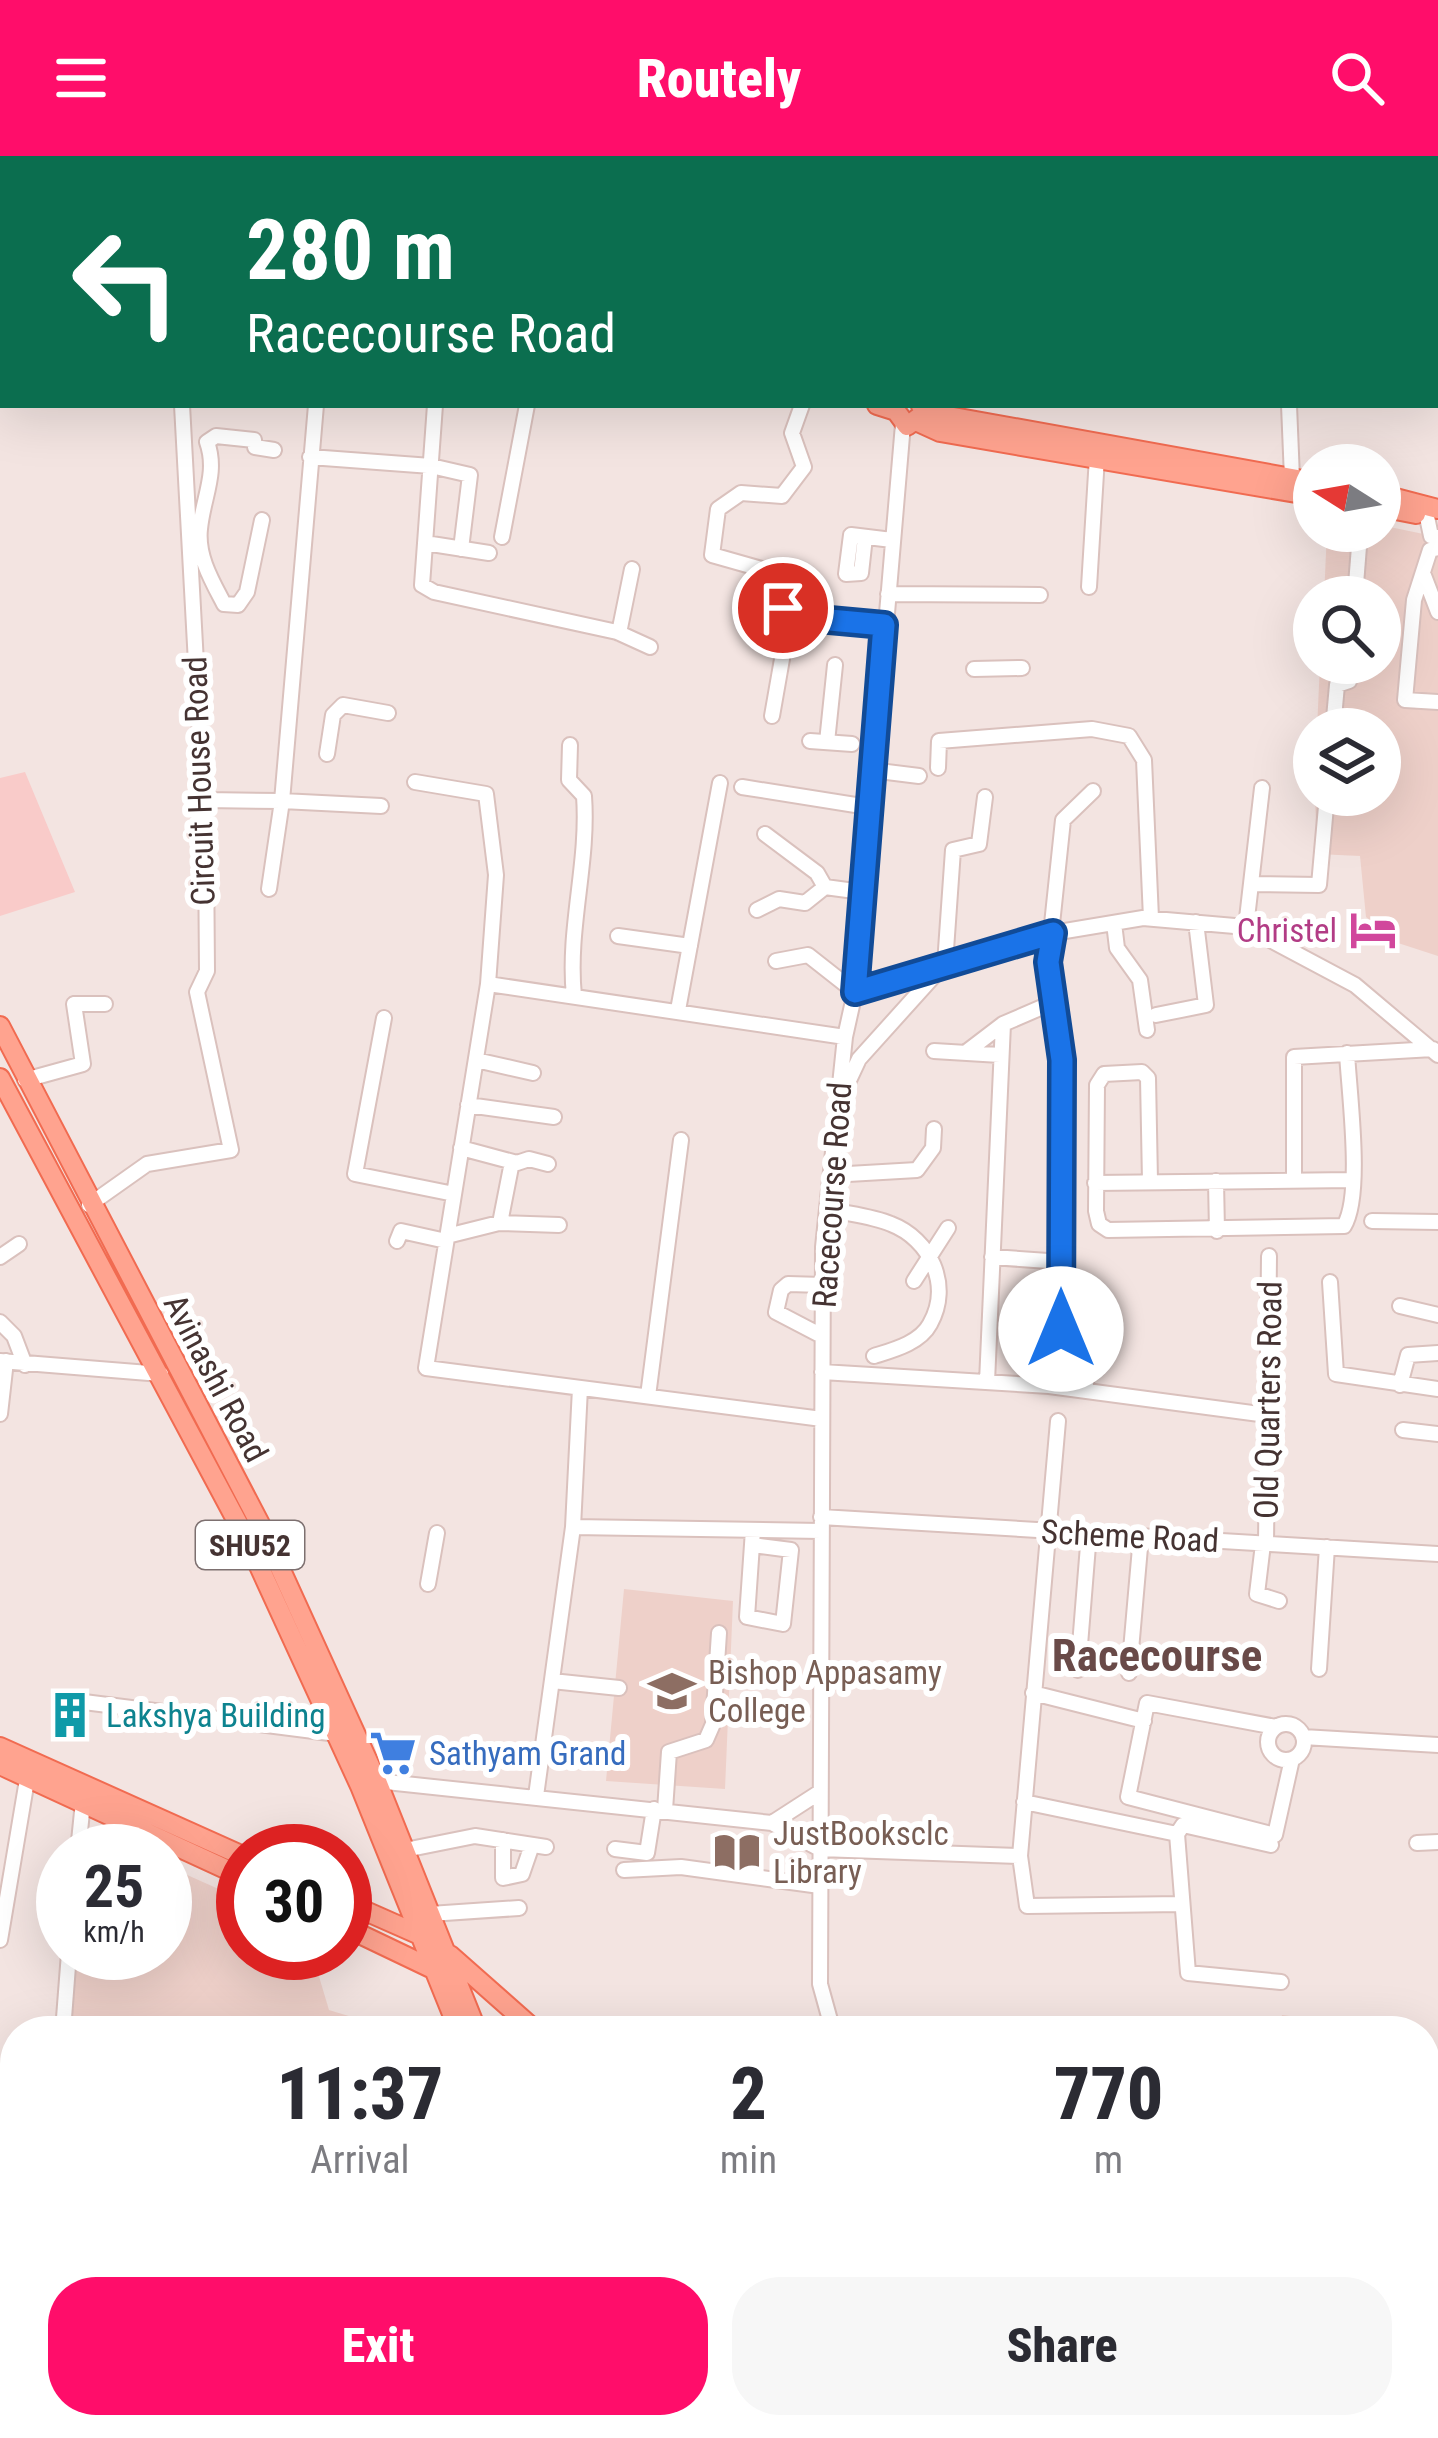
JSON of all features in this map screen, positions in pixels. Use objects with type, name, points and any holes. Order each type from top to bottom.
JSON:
[{"type":"main road","points":[[910,412],[940,432],[1293,492]]},
{"type":"main road","points":[[910,412],[1292,478]]},
{"type":"main road","points":[[1401,502],[1434,515]]},
{"type":"main road","points":[[1401,510],[1434,515]]},
{"type":"main road","name":"Avinashi Road","points":[[0,1026],[260,1524],[377,1781],[470,2016]]},
{"type":"main road","name":"Avinashi Road","points":[[0,1078],[8,1114],[160,1375],[248,1542],[337,1735],[453,2016]]},
{"type":"main road","points":[[0,1747],[83,1802],[216,1864]]},
{"type":"main road","points":[[0,1765],[30,1768],[216,1845]]},
{"type":"main road","points":[[372,1914],[445,1950],[519,2016]]},
{"type":"main road","points":[[372,1940],[457,1981]]},
{"type":"main road","points":[[464,2016],[467,2008],[481,1999],[500,2000]]},
{"type":"street","name":"Circuit House Road","points":[[89,1204],[147,1164],[231,1150],[197,992],[207,970],[205,800],[182,408]]},
{"type":"street","points":[[268,889],[282,801],[316,408]]},
{"type":"street","points":[[435,408],[422,585],[434,592],[619,633],[650,647]]},
{"type":"street","points":[[502,537],[526,408]]},
{"type":"street","points":[[801,408],[792,434],[804,467],[782,496],[742,493],[718,509],[712,555],[765,570],[772,600],[786,616],[884,625]]},
{"type":"street","points":[[1288,408],[1292,478]]},
{"type":"street","name":"Racecourse Road","points":[[829,2016],[820,1984],[823,1285],[845,1036],[855,992],[892,540],[910,412]]},
{"type":"street","points":[[184,438],[207,442],[239,436],[254,440],[255,447],[274,450]]},
{"type":"street","points":[[207,442],[214,461],[199,533],[206,570],[224,604],[238,605],[248,592],[262,520]]},
{"type":"street","points":[[310,457],[431,466],[470,475],[461,549]]},
{"type":"street","points":[[1089,587],[1097,457]]},
{"type":"street","points":[[1434,515],[1431,536],[1438,537]]},
{"type":"street","points":[[865,537],[892,540]]},
{"type":"street","points":[[425,543],[489,553]]},
{"type":"street","points":[[1438,548],[1430,550],[1414,600],[1405,700],[1438,702]]},
{"type":"street","points":[[619,633],[632,569]]},
{"type":"street","points":[[1423,573],[1438,612]]},
{"type":"street","points":[[888,594],[1040,595]]},
{"type":"street","points":[[772,600],[763,623],[776,630],[786,616]]},
{"type":"street","points":[[772,716],[782,659]]},
{"type":"street","points":[[826,742],[835,665]]},
{"type":"street","points":[[974,669],[1022,668]]},
{"type":"street","points":[[327,754],[333,715],[343,705],[388,713]]},
{"type":"street","points":[[938,768],[939,741],[1092,729],[1129,736],[1144,760],[1151,918]]},
{"type":"street","points":[[810,741],[852,744]]},
{"type":"street","points":[[570,745],[569,780],[584,796],[586,831],[571,965],[574,996]]},
{"type":"street","points":[[872,770],[920,776]]},
{"type":"street","points":[[416,782],[486,794],[496,874],[488,984],[426,1368],[822,1419]]},
{"type":"street","points":[[678,1010],[720,783]]},
{"type":"street","points":[[742,787],[868,807]]},
{"type":"street","points":[[1246,927],[1262,788]]},
{"type":"street","points":[[1085,1391],[1092,1335],[1061,1329],[1062,1060],[1048,962],[1063,820],[1093,791]]},
{"type":"street","points":[[839,1101],[859,1059],[944,965],[953,850],[955,845],[979,844],[985,797]]},
{"type":"street","points":[[205,800],[381,806]]},
{"type":"street","points":[[1251,884],[1319,885],[1325,816]]},
{"type":"street","points":[[765,834],[817,873],[825,887]]},
{"type":"street","points":[[757,910],[779,899],[805,903],[825,887],[862,892]]},
{"type":"street","points":[[776,961],[808,955],[855,992],[1053,933],[1114,922],[1151,918],[1246,927],[1355,986],[1436,1051]]},
{"type":"street","points":[[1114,922],[1117,948],[1140,980],[1147,1030]]},
{"type":"street","points":[[1156,1015],[1206,1005],[1196,922]]},
{"type":"street","points":[[618,936],[690,946]]},
{"type":"street","points":[[488,984],[845,1036]]},
{"type":"street","points":[[965,1052],[1004,1024],[1054,1001]]},
{"type":"street","points":[[26,1080],[83,1064],[74,1004],[105,1004]]},
{"type":"street","points":[[384,1018],[355,1174],[454,1193]]},
{"type":"street","points":[[987,1382],[1004,1024]]},
{"type":"street","points":[[934,1051],[1000,1054]]},
{"type":"street","points":[[1294,1180],[1294,1057],[1436,1051]]},
{"type":"street","points":[[1150,1181],[1148,1078],[1142,1072],[1104,1074],[1097,1085],[1095,1183],[1099,1224],[1108,1230],[1344,1226],[1351,1215],[1352,1180],[1347,1053]]},
{"type":"street","points":[[476,1060],[533,1073]]},
{"type":"street","points":[[468,1106],[554,1117]]},
{"type":"street","points":[[831,1175],[917,1170],[933,1148],[934,1129]]},
{"type":"street","points":[[649,1396],[681,1140]]},
{"type":"street","points":[[461,1148],[512,1162],[548,1164]]},
{"type":"street","points":[[500,1223],[512,1162]]},
{"type":"street","points":[[1095,1183],[1352,1180]]},
{"type":"street","points":[[1216,1181],[1217,1231]]},
{"type":"street","points":[[827,1210],[895,1225],[931,1255],[939,1288],[930,1326],[903,1347],[874,1355]]},
{"type":"street","points":[[1372,1221],[1438,1222]]},
{"type":"street","points":[[398,1241],[401,1231],[447,1238],[500,1223],[559,1226]]},
{"type":"street","points":[[914,1281],[948,1228]]},
{"type":"street","points":[[0,1257],[19,1244]]},
{"type":"street","name":"Old Quarters Road","points":[[1269,1256],[1265,1544],[1257,1594],[1279,1601]]},
{"type":"street","points":[[992,1258],[1062,1262]]},
{"type":"street","points":[[1330,1282],[1336,1374],[1438,1389]]},
{"type":"street","points":[[822,1336],[776,1312],[781,1290],[788,1284],[823,1285]]},
{"type":"street","points":[[1400,1306],[1438,1316]]},
{"type":"street","points":[[0,1322],[14,1336],[26,1365]]},
{"type":"street","points":[[1400,1385],[1408,1355],[1438,1353]]},
{"type":"street","points":[[0,1414],[3,1361],[160,1375]]},
{"type":"street","points":[[822,1372],[1085,1391],[1268,1415]]},
{"type":"street","points":[[536,1796],[573,1527],[580,1388]]},
{"type":"street","points":[[1058,1421],[1020,1856],[1027,1906],[1182,1904]]},
{"type":"street","points":[[1403,1430],[1438,1434]]},
{"type":"street","name":"Scheme Road","points":[[573,1527],[752,1537],[821,1524],[1047,1531],[1438,1554]]},
{"type":"street","points":[[428,1584],[436,1533]]},
{"type":"street","points":[[1078,1670],[1089,1533]]},
{"type":"street","points":[[752,1537],[791,1550],[783,1624],[748,1618],[752,1537]]},
{"type":"street","points":[[1130,1672],[1141,1537]]},
{"type":"street","points":[[1318,1669],[1327,1547]]},
{"type":"street","points":[[615,1849],[647,1853],[669,1752],[706,1740],[713,1724],[719,1633]]},
{"type":"street","points":[[552,1681],[620,1688]]},
{"type":"street","points":[[1034,1693],[1144,1721]]},
{"type":"street","points":[[84,1702],[337,1735]]},
{"type":"street","points":[[1303,1737],[1302,1750],[1292,1760],[1276,1835],[1129,1797],[1147,1703],[1276,1727],[1292,1725],[1303,1737],[1438,1744]]},
{"type":"street","points":[[1276,1727],[1269,1749],[1276,1758],[1292,1760]]},
{"type":"street","points":[[0,1940],[30,1768]]},
{"type":"street","points":[[377,1781],[772,1823],[820,1849],[1020,1856]]},
{"type":"street","points":[[772,1823],[820,1792]]},
{"type":"street","points":[[81,1824],[83,1802]]},
{"type":"street","points":[[1024,1802],[1177,1834]]},
{"type":"street","points":[[1271,1845],[1183,1825],[1177,1834],[1188,1973],[1281,1982]]},
{"type":"street","points":[[405,1850],[444,1839],[503,1840],[539,1846],[522,1874],[503,1879],[503,1840]]},
{"type":"street","points":[[1418,1844],[1438,1842]]},
{"type":"street","points":[[624,1870],[681,1867],[820,1886]]},
{"type":"street","points":[[430,1914],[519,1908]]},
{"type":"street","points":[[64,2016],[67,1980]]},
{"type":"shaded area","points":[[1401,529],[1438,537],[1438,956],[1398,943],[1366,917],[1360,856],[1317,854],[1316,816],[1401,816],[1401,708],[1318,708],[1319,684],[1401,684],[1401,576],[1325,576],[1326,552],[1401,552]]},
{"type":"shaded area","points":[[25,772],[75,892],[0,916],[0,778]]},
{"type":"shaded area","name":"Bishop Appasamy College","points":[[624,1589],[733,1601],[725,1789],[606,1781]]},
{"type":"shaded area","points":[[192,1877],[216,1888],[216,1980],[320,1980],[329,2010],[349,2016],[71,2016],[74,1980],[192,1980]]},
{"type":"place","name":"Christel","points":[[1373,930]]},
{"type":"place","name":"Bishop Appasamy College","points":[[672,1691]]},
{"type":"place","name":"Lakshya Building","points":[[70,1715]]},
{"type":"place","name":"Sathyam Grand","points":[[393,1753]]},
{"type":"place","name":"JustBooksclc Library","points":[[737,1852]]},
{"type":"district","name":"Racecourse","points":[[1157,1655]]},
{"type":"route","points":[[783,608],[786,616],[884,625],[855,992],[1053,933],[1048,962],[1062,1060],[1061,1329]]}]
